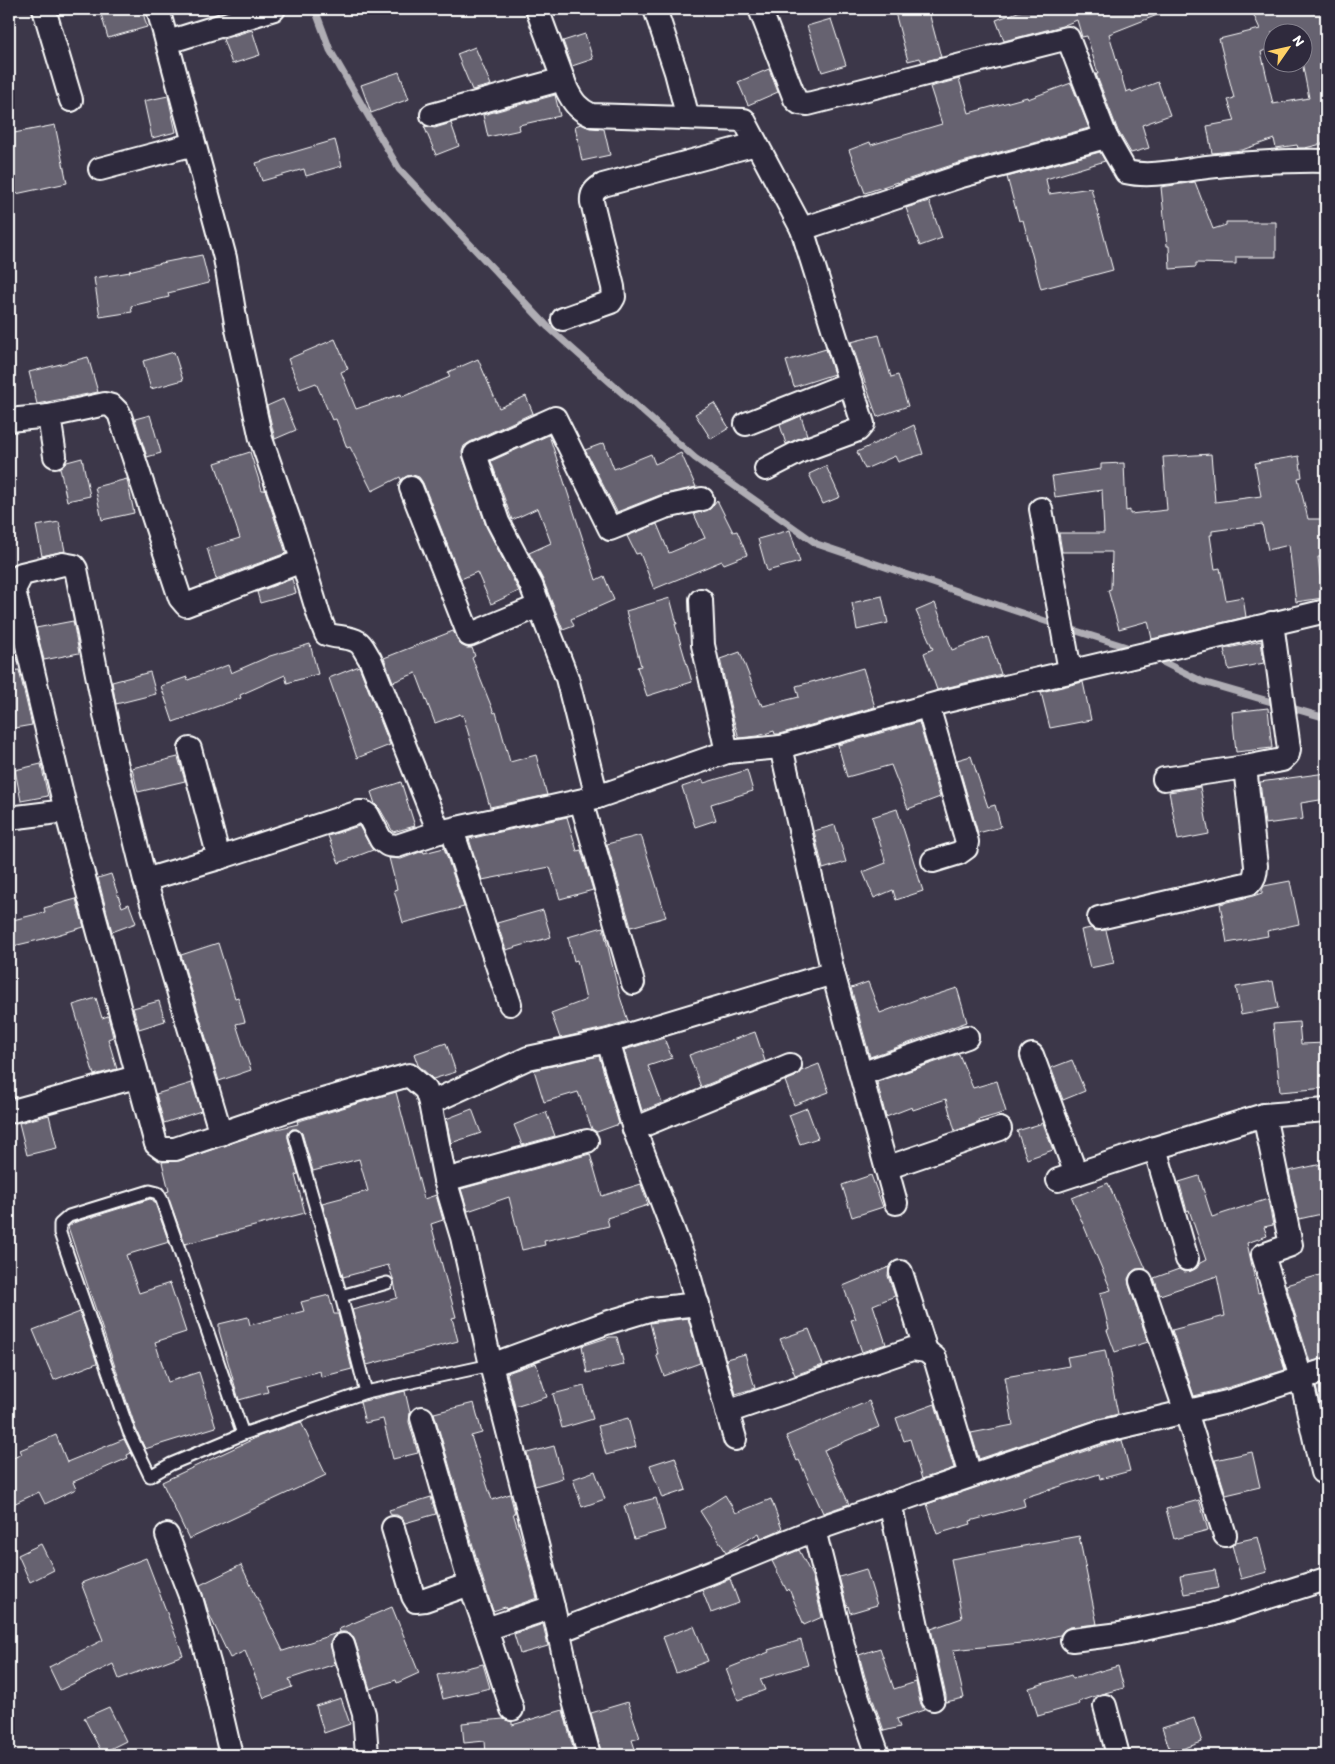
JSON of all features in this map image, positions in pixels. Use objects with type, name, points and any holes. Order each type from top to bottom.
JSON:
[{"type":"street","points":[[44,9],[71,100]]},
{"type":"street","points":[[158,9],[225,258],[237,328],[261,439],[326,634],[334,638],[347,638],[358,642],[370,659],[445,831],[510,1004]]},
{"type":"street","points":[[168,42],[274,9]]},
{"type":"street","points":[[537,9],[572,102],[581,110],[591,115],[744,120],[802,229],[863,424],[861,428],[801,452],[766,469]]},
{"type":"street","points":[[655,9],[676,72],[688,118]]},
{"type":"street","points":[[760,9],[795,99],[799,103],[803,104],[1068,38],[1106,136],[1126,172],[1139,175],[1295,160],[1326,161]]},
{"type":"street","points":[[432,115],[563,79]]},
{"type":"street","points":[[802,229],[958,177],[1106,136]]},
{"type":"street","points":[[100,168],[194,144]]},
{"type":"street","points":[[562,319],[611,302],[614,297],[592,202],[592,193],[602,185],[756,144]]},
{"type":"street","points":[[746,424],[850,383]]},
{"type":"street","points":[[9,420],[49,416],[105,404],[112,406],[119,413],[180,598],[186,604],[302,560]]},
{"type":"street","points":[[49,416],[55,456]]},
{"type":"street","points":[[633,983],[589,799],[567,678],[531,585],[498,522],[474,454],[555,418],[610,529],[665,508],[702,499]]},
{"type":"street","points":[[411,488],[469,635],[539,606]]},
{"type":"street","points":[[1041,509],[1070,671]]},
{"type":"street","points":[[221,1134],[145,880],[108,734],[76,569],[74,566],[63,564],[22,574],[14,590],[66,811],[136,1077],[156,1144],[163,1149],[174,1148],[221,1134],[295,1108],[409,1075],[426,1090],[445,1180],[462,1237],[491,1365],[589,1755]]},
{"type":"street","points":[[702,600],[703,645],[727,752]]},
{"type":"street","points":[[145,880],[220,858],[359,812],[364,812],[368,815],[381,840],[388,845],[397,846],[445,831],[589,799],[727,752],[781,748],[928,706],[1326,610]]},
{"type":"street","points":[[1164,779],[1245,767],[1286,758],[1289,748],[1272,623]]},
{"type":"street","points":[[928,706],[967,842],[966,848],[959,853],[933,861]]},
{"type":"street","points":[[781,748],[833,973],[896,1203]]},
{"type":"street","points":[[190,749],[220,858]]},
{"type":"street","points":[[1099,918],[1252,881],[1256,873],[1256,866],[1245,767]]},
{"type":"street","points":[[9,818],[66,811]]},
{"type":"street","points":[[430,1103],[528,1058],[608,1040],[833,973]]},
{"type":"street","points":[[861,1074],[966,1037]]},
{"type":"street","points":[[608,1040],[634,1129],[686,1264],[735,1439]]},
{"type":"street","points":[[1032,1055],[1067,1177],[1264,1115],[1326,1110]]},
{"type":"street","points":[[634,1129],[790,1065]]},
{"type":"street","points":[[9,1112],[136,1077]]},
{"type":"street","points":[[1264,1115],[1290,1245],[1263,1255],[1301,1378],[1322,1472]]},
{"type":"street","points":[[886,1168],[1000,1129]]},
{"type":"street","points":[[445,1180],[587,1141]]},
{"type":"street","points":[[1156,1148],[1188,1259]]},
{"type":"street","points":[[901,1272],[926,1351]]},
{"type":"street","points":[[1141,1281],[1186,1412],[1225,1535]]},
{"type":"street","points":[[491,1365],[606,1323],[652,1309],[698,1304]]},
{"type":"street","points":[[727,1412],[912,1349],[926,1351],[935,1358],[970,1475]]},
{"type":"street","points":[[559,1631],[701,1577],[814,1530],[970,1475],[1099,1432],[1227,1402],[1326,1370]]},
{"type":"street","points":[[422,1418],[470,1584],[512,1709]]},
{"type":"street","points":[[890,1503],[933,1699]]},
{"type":"street","points":[[393,1528],[416,1601],[425,1600],[470,1584]]},
{"type":"street","points":[[814,1530],[852,1681],[878,1755]]},
{"type":"street","points":[[167,1536],[191,1598],[211,1670],[231,1755]]},
{"type":"street","points":[[1072,1640],[1120,1634],[1210,1615],[1326,1579]]},
{"type":"street","points":[[486,1628],[553,1607]]},
{"type":"street","points":[[343,1645],[364,1714],[367,1755]]},
{"type":"street","points":[[1105,1706],[1118,1755]]},
{"type":"lane","points":[[295,1136],[341,1296],[366,1392]]},
{"type":"lane","points":[[243,1434],[158,1193],[150,1191],[69,1216],[60,1224],[60,1233],[126,1423],[150,1476],[171,1464],[243,1434],[366,1392],[491,1365]]},
{"type":"lane","points":[[341,1296],[387,1283]]},
{"type":"building","points":[[119,9],[142,9],[147,27],[108,38],[101,14]]},
{"type":"building","points":[[894,9],[928,9],[941,57],[922,62],[920,58],[908,61]]},
{"type":"building","points":[[1026,9],[1170,10],[1109,34],[1126,92],[1131,90],[1132,92],[1158,82],[1170,115],[1142,125],[1149,148],[1131,153],[1118,131],[1096,74],[1098,74],[1087,36],[1082,37],[1077,20],[1062,26],[1004,41],[996,20]]},
{"type":"building","points":[[1251,9],[1326,9],[1326,143],[1305,148],[1298,148],[1297,145],[1276,148],[1274,139],[1242,150],[1212,153],[1207,126],[1235,121],[1228,100],[1234,98],[1219,39],[1260,29]]},
{"type":"building","points":[[831,19],[846,65],[822,72],[807,26]]},
{"type":"building","points":[[252,30],[260,55],[232,64],[223,39]]},
{"type":"building","points":[[585,34],[593,59],[572,66],[563,41]]},
{"type":"building","points":[[475,47],[491,85],[472,90],[457,54]]},
{"type":"building","points":[[769,69],[778,92],[748,105],[738,82]]},
{"type":"building","points":[[399,72],[409,99],[371,113],[361,85]]},
{"type":"building","points":[[959,79],[969,113],[1027,97],[1028,99],[1071,83],[1089,128],[955,164],[865,193],[849,150],[870,142],[871,145],[942,124],[930,87]]},
{"type":"building","points":[[555,95],[560,116],[519,125],[520,130],[488,137],[483,115]]},
{"type":"building","points":[[168,96],[176,132],[152,138],[144,101]]},
{"type":"building","points":[[451,123],[459,146],[436,155],[424,126],[435,128]]},
{"type":"building","points":[[581,124],[590,128],[604,129],[610,155],[582,161],[575,126]]},
{"type":"building","points":[[55,125],[67,183],[11,195],[9,186],[9,134]]},
{"type":"building","points":[[335,140],[342,166],[306,176],[304,169],[262,181],[256,163]]},
{"type":"building","points":[[1100,152],[1105,161],[1046,179],[1049,194],[1091,188],[1113,270],[1041,289],[1023,220],[1019,221],[1007,177]]},
{"type":"building","points":[[1195,182],[1213,229],[1226,225],[1226,222],[1276,222],[1276,257],[1236,257],[1236,264],[1196,263],[1196,267],[1170,269],[1169,246],[1167,246],[1161,187]]},
{"type":"building","points":[[929,201],[942,238],[920,246],[906,208]]},
{"type":"building","points":[[202,255],[209,283],[168,293],[169,297],[131,306],[132,312],[100,317],[94,278],[130,272],[161,263]]},
{"type":"building","points":[[879,335],[891,377],[898,375],[908,406],[877,417],[851,342]]},
{"type":"building","points":[[335,339],[348,369],[341,372],[356,409],[401,394],[402,397],[450,377],[448,372],[478,359],[499,408],[526,396],[533,413],[470,442],[464,446],[462,452],[486,526],[519,591],[491,604],[477,572],[461,579],[419,477],[407,476],[401,480],[400,477],[372,491],[350,447],[347,448],[336,419],[332,420],[316,383],[300,389],[288,359]]},
{"type":"building","points":[[826,349],[834,374],[794,387],[786,361]]},
{"type":"building","points":[[174,352],[183,380],[151,389],[143,361]]},
{"type":"building","points":[[88,357],[98,392],[37,404],[29,372]]},
{"type":"building","points":[[283,399],[296,430],[275,439],[267,406]]},
{"type":"building","points":[[714,403],[729,428],[711,439],[695,414]]},
{"type":"building","points":[[150,415],[161,453],[147,457],[135,419]]},
{"type":"building","points":[[801,416],[807,435],[786,444],[780,425]]},
{"type":"building","points":[[914,425],[923,454],[898,462],[895,456],[865,469],[857,452]]},
{"type":"building","points":[[549,435],[596,580],[604,576],[614,600],[571,619],[574,626],[563,630],[543,580],[529,553],[551,543],[538,508],[512,520],[491,461]]},
{"type":"building","points":[[604,443],[614,469],[651,454],[655,464],[681,453],[696,487],[660,495],[617,512],[585,450]]},
{"type":"building","points":[[250,452],[286,553],[216,579],[207,548],[240,538],[215,463]]},
{"type":"building","points":[[1211,454],[1215,502],[1261,496],[1255,463],[1299,456],[1302,477],[1298,478],[1308,519],[1326,519],[1326,557],[1318,557],[1323,598],[1296,602],[1289,545],[1268,550],[1262,524],[1212,531],[1212,535],[1210,535],[1215,569],[1220,568],[1226,600],[1243,597],[1246,617],[1152,639],[1148,621],[1119,629],[1108,590],[1111,589],[1112,552],[1062,552],[1059,533],[1104,533],[1102,490],[1055,497],[1052,476],[1101,469],[1101,464],[1124,463],[1126,511],[1130,510],[1130,514],[1167,510],[1163,457]]},
{"type":"building","points":[[82,458],[90,496],[67,501],[60,468],[67,462]]},
{"type":"building","points":[[826,466],[840,497],[823,504],[809,474]]},
{"type":"building","points":[[127,479],[134,513],[102,520],[95,487]]},
{"type":"building","points":[[717,500],[733,532],[737,531],[747,555],[724,564],[722,561],[654,589],[640,553],[636,554],[627,536],[657,524],[669,553],[705,538],[694,514],[710,509]]},
{"type":"building","points":[[59,522],[65,551],[42,556],[36,526]]},
{"type":"building","points":[[790,530],[800,562],[767,571],[758,539]]},
{"type":"building","points":[[292,579],[296,593],[260,603],[257,592]]},
{"type":"building","points":[[882,596],[888,623],[857,630],[852,603]]},
{"type":"building","points":[[670,598],[677,624],[675,624],[692,682],[647,696],[637,667],[641,666],[626,611]]},
{"type":"building","points":[[935,603],[952,650],[988,637],[1001,674],[937,690],[924,653],[933,649],[916,611]]},
{"type":"building","points":[[73,621],[79,653],[44,660],[36,628]]},
{"type":"building","points":[[453,631],[461,645],[472,648],[475,656],[472,658],[494,713],[496,712],[510,762],[536,755],[547,795],[490,807],[463,715],[461,716],[460,714],[435,723],[416,673],[393,682],[384,658]]},
{"type":"building","points":[[1261,641],[1264,663],[1229,670],[1224,649]]},
{"type":"building","points":[[310,644],[318,674],[287,683],[285,675],[240,695],[241,698],[173,722],[161,686],[187,677],[188,680],[228,665],[231,673],[270,656]]},
{"type":"building","points":[[740,652],[760,704],[762,703],[763,706],[799,697],[796,686],[863,668],[875,707],[779,734],[775,734],[774,731],[758,736],[739,738],[720,659]]},
{"type":"building","points":[[359,666],[390,745],[357,758],[329,678]]},
{"type":"building","points":[[19,670],[32,725],[9,729],[9,671]]},
{"type":"building","points":[[150,672],[156,694],[116,704],[112,682]]},
{"type":"building","points":[[1083,682],[1091,720],[1050,728],[1041,692]]},
{"type":"building","points":[[1268,708],[1272,748],[1236,752],[1232,712]]},
{"type":"building","points":[[919,722],[940,797],[908,809],[891,765],[847,777],[838,745]]},
{"type":"building","points":[[971,756],[988,807],[995,805],[1001,827],[978,833],[957,760]]},
{"type":"building","points":[[178,757],[185,781],[138,792],[132,768]]},
{"type":"building","points":[[41,764],[48,796],[21,801],[15,770]]},
{"type":"building","points":[[747,770],[753,791],[711,804],[716,820],[695,827],[682,787],[703,780],[704,783]]},
{"type":"building","points":[[1326,773],[1326,799],[1301,803],[1303,819],[1265,824],[1260,782]]},
{"type":"building","points":[[401,782],[415,826],[393,832],[380,809],[375,804],[371,792]]},
{"type":"building","points":[[1200,787],[1209,834],[1178,840],[1169,792]]},
{"type":"building","points":[[897,809],[923,891],[896,900],[893,890],[874,898],[863,872],[886,863],[872,817]]},
{"type":"building","points":[[567,817],[577,851],[581,850],[593,890],[560,899],[550,867],[482,880],[469,839]]},
{"type":"building","points":[[835,825],[846,862],[823,869],[814,831]]},
{"type":"building","points":[[359,826],[373,850],[339,863],[328,836]]},
{"type":"building","points":[[641,835],[666,917],[631,927],[607,844]]},
{"type":"building","points":[[444,848],[464,907],[403,923],[394,890],[397,889],[389,858],[401,859],[423,851],[424,853]]},
{"type":"building","points":[[111,874],[122,907],[129,904],[136,923],[112,932],[98,878]]},
{"type":"building","points":[[1290,881],[1299,924],[1267,931],[1268,936],[1227,943],[1220,904],[1262,893],[1264,886]]},
{"type":"building","points":[[76,899],[84,927],[9,947],[9,921],[45,912],[44,908]]},
{"type":"building","points":[[543,910],[551,937],[506,950],[497,923]]},
{"type":"building","points":[[603,927],[620,997],[628,1021],[560,1038],[551,1013],[586,1000],[577,960],[574,961],[568,937]]},
{"type":"building","points":[[1091,928],[1096,931],[1106,930],[1114,963],[1090,968],[1081,930]]},
{"type":"building","points":[[218,943],[235,998],[238,997],[245,1022],[236,1024],[251,1070],[219,1081],[181,955]]},
{"type":"building","points":[[1273,981],[1278,1008],[1241,1015],[1236,987]]},
{"type":"building","points":[[868,982],[880,1013],[923,997],[923,999],[957,988],[967,1022],[870,1057],[851,988]]},
{"type":"building","points":[[96,998],[102,1018],[108,1016],[113,1037],[108,1039],[117,1069],[94,1075],[73,1005]]},
{"type":"building","points":[[159,1001],[165,1021],[139,1029],[133,1008]]},
{"type":"building","points":[[1299,1022],[1301,1044],[1326,1043],[1326,1088],[1280,1092],[1273,1024]]},
{"type":"building","points":[[755,1032],[765,1061],[701,1087],[689,1055]]},
{"type":"building","points":[[664,1038],[672,1058],[648,1066],[662,1103],[642,1111],[624,1050]]},
{"type":"building","points":[[446,1043],[456,1072],[433,1079],[418,1065],[414,1054]]},
{"type":"building","points":[[959,1054],[973,1088],[997,1081],[1006,1112],[979,1120],[980,1122],[955,1131],[946,1099],[913,1110],[912,1107],[886,1117],[877,1082]]},
{"type":"building","points":[[599,1056],[619,1124],[597,1132],[592,1129],[578,1092],[544,1102],[534,1070]]},
{"type":"building","points":[[1072,1060],[1085,1091],[1063,1100],[1051,1068]]},
{"type":"building","points":[[819,1064],[829,1092],[794,1105],[785,1081],[795,1077],[801,1071]]},
{"type":"building","points":[[192,1083],[201,1111],[164,1123],[156,1094]]},
{"type":"building","points":[[396,1092],[424,1199],[436,1195],[443,1220],[431,1224],[456,1317],[452,1318],[458,1341],[367,1365],[352,1310],[397,1298],[394,1281],[388,1265],[343,1277],[322,1203],[368,1191],[359,1159],[313,1171],[302,1133],[297,1129],[292,1129],[288,1134],[288,1138],[298,1174],[295,1175],[305,1213],[185,1244],[166,1192],[169,1191],[162,1162],[179,1161],[264,1132],[298,1124],[297,1121]]},
{"type":"building","points":[[807,1108],[818,1138],[800,1144],[789,1115]]},
{"type":"building","points":[[472,1109],[481,1133],[451,1143],[446,1119]]},
{"type":"building","points":[[546,1112],[555,1136],[522,1145],[514,1125]]},
{"type":"building","points":[[49,1115],[57,1148],[27,1155],[19,1123]]},
{"type":"building","points":[[1043,1123],[1053,1150],[1027,1159],[1017,1131]]},
{"type":"building","points":[[590,1154],[602,1196],[641,1184],[648,1205],[607,1218],[609,1226],[544,1241],[545,1245],[522,1250],[509,1197],[468,1211],[461,1189]]},
{"type":"building","points":[[1322,1164],[1326,1183],[1326,1185],[1322,1186],[1326,1213],[1299,1219],[1289,1171]]},
{"type":"building","points":[[871,1175],[883,1207],[852,1217],[842,1185]]},
{"type":"building","points":[[1199,1176],[1212,1217],[1268,1199],[1273,1225],[1264,1227],[1267,1236],[1247,1243],[1258,1293],[1261,1292],[1285,1370],[1194,1396],[1172,1330],[1225,1316],[1217,1276],[1160,1295],[1154,1278],[1179,1269],[1184,1272],[1191,1271],[1206,1260],[1189,1210],[1187,1211],[1179,1182]]},
{"type":"building","points":[[1108,1183],[1146,1269],[1136,1269],[1128,1279],[1148,1342],[1115,1352],[1107,1330],[1109,1329],[1100,1293],[1111,1290],[1072,1198]]},
{"type":"building","points":[[150,1199],[155,1203],[169,1242],[126,1255],[139,1293],[170,1283],[186,1332],[155,1342],[168,1382],[199,1372],[216,1427],[145,1449],[136,1429],[68,1227],[73,1223]]},
{"type":"building","points":[[889,1267],[888,1276],[895,1296],[873,1305],[886,1344],[862,1352],[851,1320],[856,1319],[843,1286]]},
{"type":"building","points":[[1323,1274],[1326,1285],[1326,1357],[1310,1362],[1286,1285]]},
{"type":"building","points":[[329,1295],[334,1314],[338,1314],[352,1369],[321,1377],[320,1371],[266,1385],[268,1392],[239,1400],[219,1331],[219,1324],[248,1317],[250,1325],[304,1311],[301,1302]]},
{"type":"building","points":[[80,1312],[97,1363],[54,1380],[33,1330]]},
{"type":"building","points":[[688,1318],[700,1363],[664,1376],[656,1354],[658,1354],[650,1323]]},
{"type":"building","points":[[809,1329],[823,1365],[795,1375],[780,1339]]},
{"type":"building","points":[[610,1337],[617,1337],[624,1365],[587,1373],[582,1346]]},
{"type":"building","points":[[1105,1350],[1118,1414],[979,1459],[971,1433],[1013,1425],[1005,1377],[1069,1366],[1067,1357]]},
{"type":"building","points":[[745,1354],[755,1388],[736,1394],[726,1359]]},
{"type":"building","points":[[536,1363],[547,1397],[515,1407],[507,1373]]},
{"type":"building","points":[[1326,1384],[1326,1431],[1316,1387]]},
{"type":"building","points":[[584,1386],[593,1419],[562,1428],[553,1394]]},
{"type":"building","points":[[405,1391],[410,1413],[409,1422],[418,1453],[393,1459],[383,1419],[365,1423],[360,1402]]},
{"type":"building","points":[[869,1401],[879,1427],[824,1450],[849,1504],[823,1513],[786,1436]]},
{"type":"building","points":[[474,1403],[482,1433],[471,1436],[492,1500],[510,1494],[515,1513],[513,1513],[537,1598],[506,1609],[505,1607],[493,1611],[434,1413]]},
{"type":"building","points":[[935,1404],[954,1468],[922,1479],[910,1439],[904,1441],[896,1418]]},
{"type":"building","points":[[628,1418],[636,1447],[606,1455],[598,1426]]},
{"type":"building","points":[[301,1422],[326,1475],[189,1539],[162,1482],[260,1436]]},
{"type":"building","points":[[56,1435],[67,1462],[124,1439],[131,1453],[127,1455],[128,1458],[73,1482],[76,1489],[45,1504],[39,1492],[9,1506],[9,1460],[22,1454],[20,1450]]},
{"type":"building","points":[[1122,1440],[1130,1471],[1100,1479],[1099,1474],[1023,1498],[1025,1506],[970,1521],[971,1524],[937,1534],[927,1504]]},
{"type":"building","points":[[554,1446],[563,1478],[535,1486],[527,1453]]},
{"type":"building","points":[[1252,1452],[1260,1487],[1226,1495],[1215,1460]]},
{"type":"building","points":[[675,1457],[686,1490],[662,1498],[650,1465]]},
{"type":"building","points":[[595,1471],[605,1499],[582,1507],[573,1479]]},
{"type":"building","points":[[725,1495],[736,1513],[771,1499],[782,1529],[761,1538],[759,1533],[726,1552],[700,1511]]},
{"type":"building","points":[[431,1497],[436,1514],[405,1523],[397,1515],[391,1515],[389,1510]]},
{"type":"building","points":[[656,1498],[665,1530],[634,1539],[624,1506]]},
{"type":"building","points":[[1199,1500],[1208,1530],[1174,1539],[1166,1509]]},
{"type":"building","points":[[1079,1536],[1097,1624],[1070,1627],[1060,1635],[1031,1642],[953,1650],[964,1698],[946,1702],[931,1629],[962,1618],[951,1559]]},
{"type":"building","points":[[1258,1537],[1267,1572],[1241,1579],[1232,1545],[1236,1542]]},
{"type":"building","points":[[41,1544],[54,1570],[30,1582],[18,1555]]},
{"type":"building","points":[[799,1550],[812,1576],[822,1617],[804,1625],[789,1589],[787,1591],[772,1561]]},
{"type":"building","points":[[146,1558],[183,1655],[119,1679],[113,1664],[60,1690],[49,1667],[103,1640],[81,1583]]},
{"type":"building","points":[[241,1565],[283,1651],[340,1632],[334,1636],[330,1643],[335,1664],[289,1679],[292,1687],[264,1698],[245,1651],[230,1658],[209,1614],[200,1585]]},
{"type":"building","points":[[866,1569],[877,1605],[850,1613],[839,1577]]},
{"type":"building","points":[[1215,1570],[1219,1588],[1184,1594],[1180,1576]]},
{"type":"building","points":[[730,1579],[739,1603],[711,1613],[702,1590]]},
{"type":"building","points":[[392,1607],[419,1673],[397,1683],[396,1680],[370,1689],[352,1635],[340,1632],[339,1629]]},
{"type":"building","points":[[543,1624],[548,1646],[520,1654],[514,1634]]},
{"type":"building","points":[[694,1626],[708,1661],[676,1673],[663,1637]]},
{"type":"building","points":[[801,1640],[808,1665],[760,1679],[765,1690],[738,1700],[726,1669],[769,1652],[768,1650]]},
{"type":"building","points":[[880,1648],[894,1689],[916,1682],[920,1702],[924,1710],[897,1719],[900,1727],[884,1731],[859,1655]]},
{"type":"building","points":[[483,1664],[490,1688],[443,1699],[437,1675]]},
{"type":"building","points":[[1118,1666],[1124,1688],[1079,1702],[1080,1704],[1038,1716],[1029,1688],[1071,1675],[1073,1679]]},
{"type":"building","points":[[341,1698],[350,1724],[324,1733],[316,1706]]},
{"type":"building","points":[[628,1702],[640,1738],[632,1740],[637,1755],[602,1755],[591,1713]]},
{"type":"building","points":[[109,1707],[126,1741],[102,1753],[84,1718]]},
{"type":"building","points":[[563,1710],[575,1755],[486,1755],[485,1741],[464,1743],[462,1723],[503,1719],[512,1722],[512,1725]]},
{"type":"building","points":[[1194,1718],[1202,1742],[1171,1753],[1162,1728]]},
{"type":"waterway","points":[[316,12],[330,50],[399,169],[548,327],[695,458],[817,544],[1057,625]]},
{"type":"waterway","points":[[1067,628],[1133,649]]},
{"type":"waterway","points":[[1155,658],[1203,682],[1326,718]]}]
